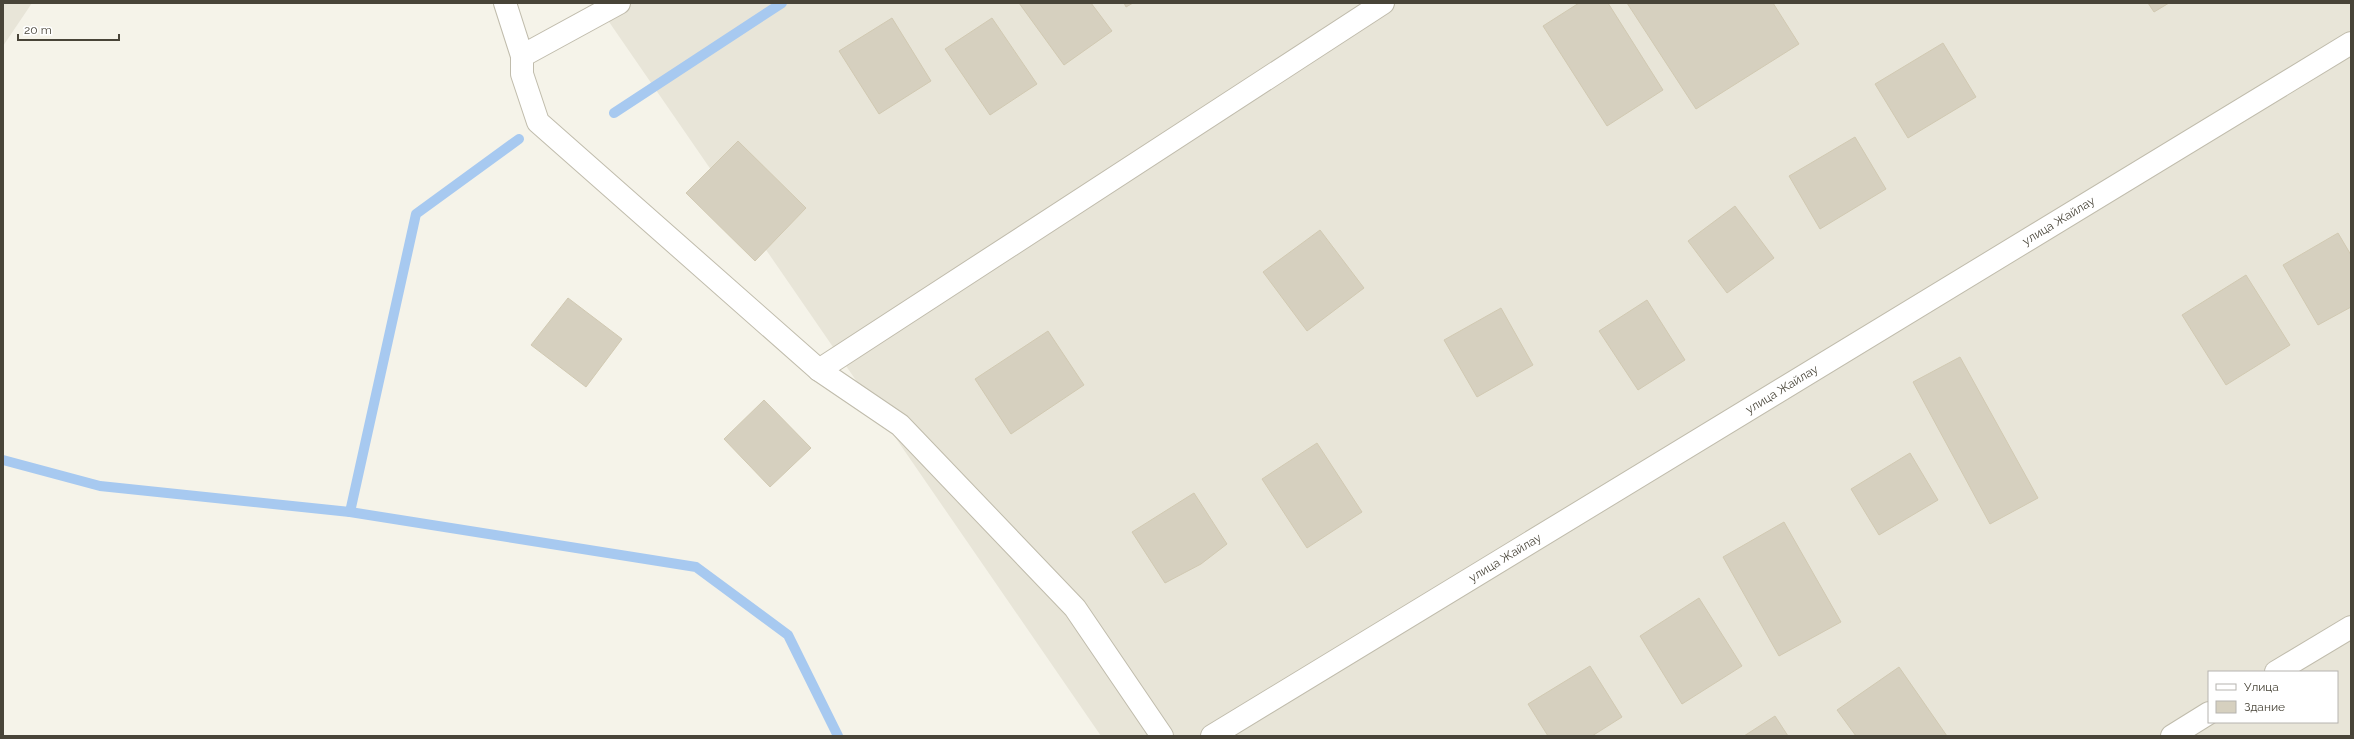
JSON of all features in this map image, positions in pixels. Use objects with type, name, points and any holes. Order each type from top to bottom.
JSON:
[{"type":"street","points":[[505,3],[522,56],[522,74],[538,122],[819,370],[900,425],[1074,608],[1162,736]]},
{"type":"street","points":[[522,56],[619,3]]},
{"type":"street","points":[[819,370],[1383,3]]},
{"type":"street","name":"улица Жайлау","points":[[1212,736],[2351,43]]},
{"type":"street","points":[[2278,671],[2351,626]]},
{"type":"street","points":[[2172,736],[2208,714]]},
{"type":"shaded area","points":[[3,3],[32,3],[3,46]]},
{"type":"shaded area","points":[[596,3],[2351,3],[2351,736],[1101,736]]},
{"type":"building","points":[[1019,3],[1091,3],[1112,31],[1064,65]]},
{"type":"building","points":[[1124,3],[1133,3],[1126,7]]},
{"type":"building","points":[[1579,3],[1608,3],[1663,90],[1607,126],[1543,26]]},
{"type":"building","points":[[1627,3],[1773,3],[1799,44],[1696,109]]},
{"type":"building","points":[[2148,3],[2169,3],[2154,12]]},
{"type":"building","points":[[892,18],[931,81],[879,114],[839,51]]},
{"type":"building","points":[[992,18],[1037,84],[990,115],[945,49]]},
{"type":"building","points":[[1943,43],[1976,97],[1908,138],[1875,84]]},
{"type":"building","points":[[1855,137],[1886,189],[1820,229],[1789,176]]},
{"type":"building","points":[[738,141],[806,208],[755,261],[686,193]]},
{"type":"building","points":[[1735,206],[1774,258],[1727,293],[1688,241]]},
{"type":"building","points":[[1320,230],[1364,288],[1307,331],[1263,272]]},
{"type":"building","points":[[2338,233],[2351,255],[2351,307],[2318,325],[2283,265]]},
{"type":"building","points":[[2246,275],[2290,345],[2226,385],[2182,315]]},
{"type":"building","points":[[568,298],[622,339],[586,387],[531,345]]},
{"type":"building","points":[[1647,300],[1685,360],[1638,390],[1599,331]]},
{"type":"building","points":[[1501,308],[1533,365],[1477,397],[1444,340]]},
{"type":"building","points":[[1048,331],[1084,385],[1011,434],[975,379]]},
{"type":"building","points":[[1960,357],[2038,498],[1990,524],[1913,382]]},
{"type":"building","points":[[764,400],[811,448],[770,487],[724,439]]},
{"type":"building","points":[[1317,443],[1362,512],[1307,548],[1262,479]]},
{"type":"building","points":[[1910,453],[1938,500],[1879,535],[1851,489]]},
{"type":"building","points":[[1194,493],[1227,544],[1201,564],[1165,583],[1132,532]]},
{"type":"building","points":[[1784,522],[1841,622],[1779,656],[1723,557]]},
{"type":"building","points":[[1699,598],[1742,666],[1682,704],[1640,636]]},
{"type":"building","points":[[1590,666],[1622,717],[1592,736],[1548,736],[1528,704]]},
{"type":"building","points":[[1899,667],[1947,736],[1856,736],[1837,710]]},
{"type":"building","points":[[1775,716],[1788,736],[1744,736]]},
{"type":"waterway","points":[[614,113],[782,3]]},
{"type":"waterway","points":[[350,512],[416,214],[519,139]]},
{"type":"waterway","points":[[3,460],[100,486],[350,512],[696,567],[788,635],[838,736]]}]
